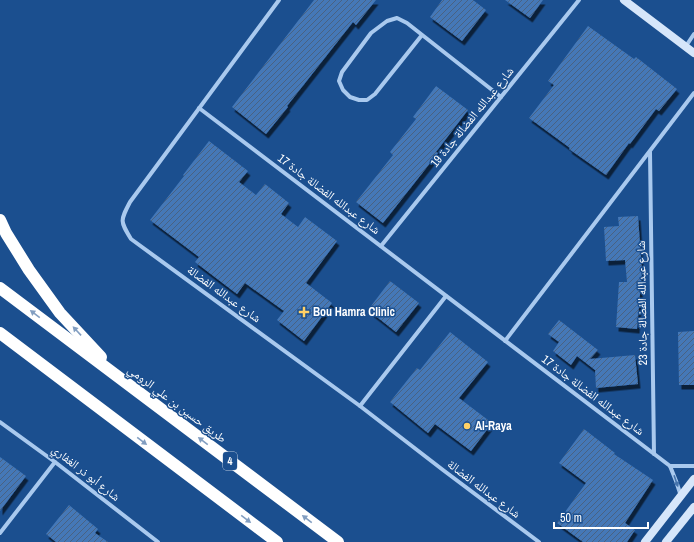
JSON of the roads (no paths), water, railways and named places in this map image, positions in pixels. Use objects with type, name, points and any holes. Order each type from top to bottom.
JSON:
[{"type":"highway","points":[[0,220],[6,233],[60,313],[122,380]]},
{"type":"highway","name":"طريق حسين بن علي الرومي","points":[[0,288],[338,542]]},
{"type":"highway","points":[[0,333],[277,542]]},
{"type":"highway","points":[[0,342],[111,417]]},
{"type":"main road","points":[[624,0],[694,53]]},
{"type":"main road","points":[[645,542],[694,479]]},
{"type":"main road","points":[[666,542],[694,507]]},
{"type":"street","name":"شارع عبدالله الفضالة","points":[[278,0],[130,202],[122,216],[123,226],[131,239],[360,406],[539,542]]},
{"type":"street","name":"شارع عبدالله الفضالة جادة 19","points":[[381,246],[579,0]]},
{"type":"street","points":[[422,35],[375,94],[367,100],[359,100],[350,97],[343,90],[339,81],[342,72],[371,34],[387,21],[397,18],[407,23],[501,97]]},
{"type":"street","points":[[686,47],[694,34]]},
{"type":"street","points":[[505,341],[694,93]]},
{"type":"street","name":"شارع عبدالله الفضالة جادة 17","points":[[199,108],[670,466]]},
{"type":"street","name":"شارع عبدالله الفضالة جادة 23","points":[[650,151],[654,454]]},
{"type":"street","points":[[360,406],[446,296]]},
{"type":"street","name":"شارع أبو ذر الغفاري","points":[[0,422],[55,462],[158,542]]},
{"type":"street","points":[[0,533],[55,462]]},
{"type":"street","points":[[681,496],[670,466],[694,466]]},
{"type":"place","name":"Bou Hamra Clinic","points":[[304,312]]},
{"type":"place","name":"Al-Raya","points":[[467,426]]}]
